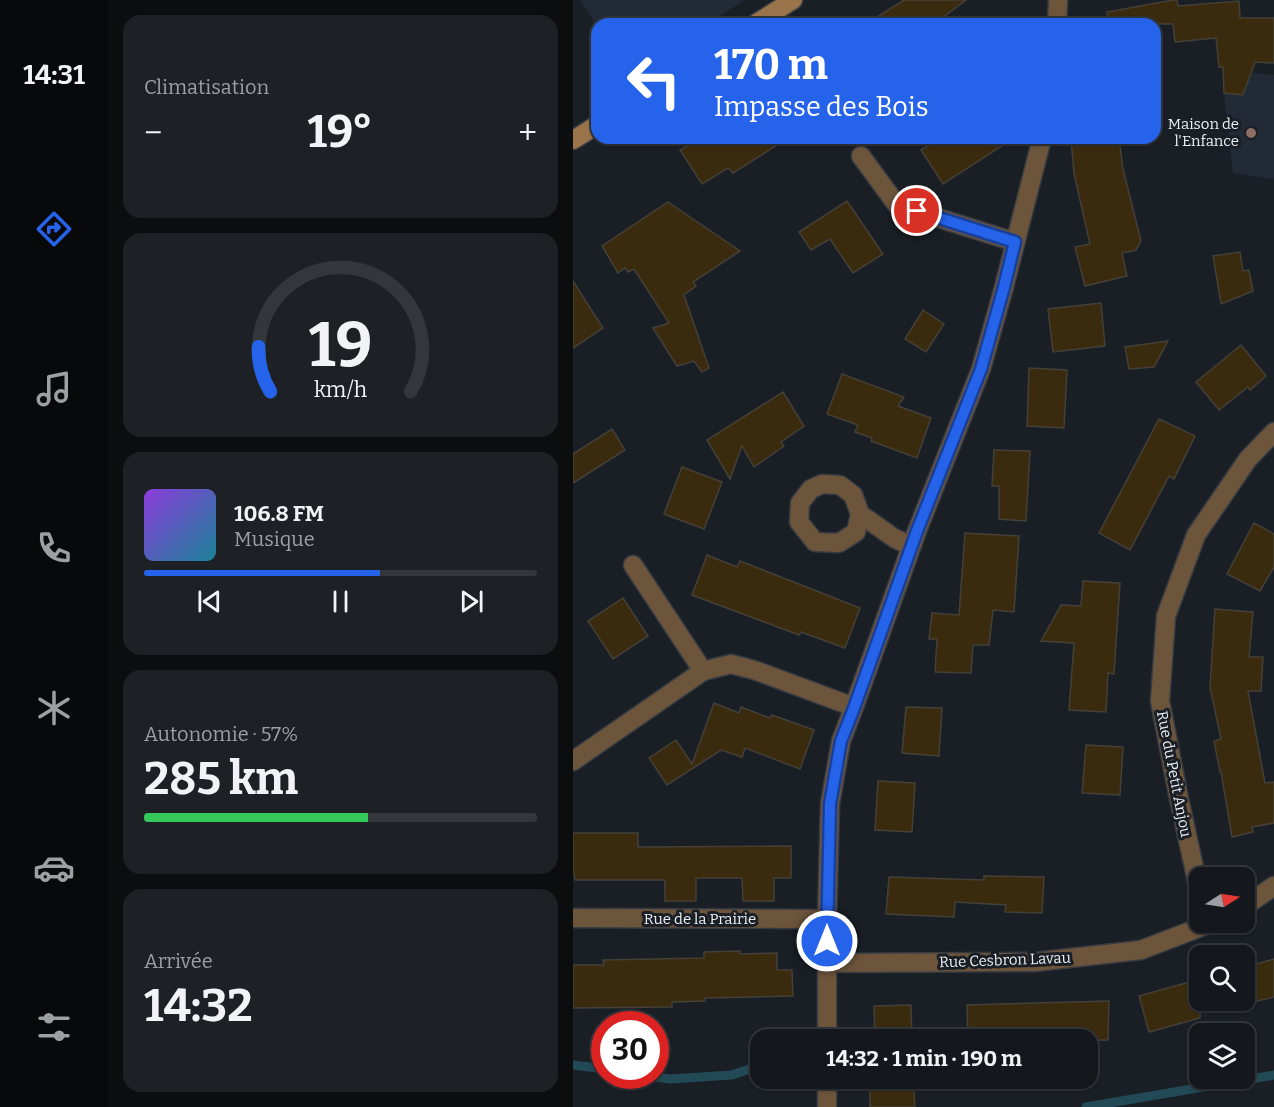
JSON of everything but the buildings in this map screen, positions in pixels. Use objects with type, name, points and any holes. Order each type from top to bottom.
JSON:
[{"type":"street","points":[[764,18],[793,0]]},
{"type":"street","points":[[1057,18],[1058,0]]},
{"type":"street","points":[[573,140],[591,129]]},
{"type":"street","points":[[827,1029],[830,804],[841,741],[911,546],[981,369],[1041,144]]},
{"type":"street","points":[[861,156],[897,205],[1015,242]]},
{"type":"street","name":"Rue du Petit Anjou","points":[[1194,867],[1177,794],[1160,701],[1166,616],[1196,535],[1248,459],[1274,432]]},
{"type":"street","points":[[860,514],[894,538],[911,546]]},
{"type":"street","points":[[633,565],[703,670]]},
{"type":"street","points":[[573,761],[703,670],[731,664],[754,670],[854,708]]},
{"type":"street","points":[[1255,899],[1274,886]]},
{"type":"street","name":"Rue de la Prairie","points":[[573,918],[827,919]]},
{"type":"street","name":"Rue Cesbron Lavau","points":[[827,963],[1035,962],[1141,951],[1189,932]]},
{"type":"shaded area","points":[[580,0],[745,0],[716,18],[592,18]]},
{"type":"shaded area","name":"Maison de l'Enfance","points":[[1223,70],[1274,75],[1274,179],[1233,173]]},
{"type":"waterway","points":[[573,1065],[591,1067]]},
{"type":"waterway","points":[[669,1079],[732,1075],[750,1069]]},
{"type":"waterway","points":[[1086,1107],[1274,1075]]},
{"type":"place","name":"Maison de l'Enfance","points":[[1251,133]]},
{"type":"route","points":[[827,941],[830,804],[841,741],[917,531],[981,369],[1015,242],[917,211]]}]
